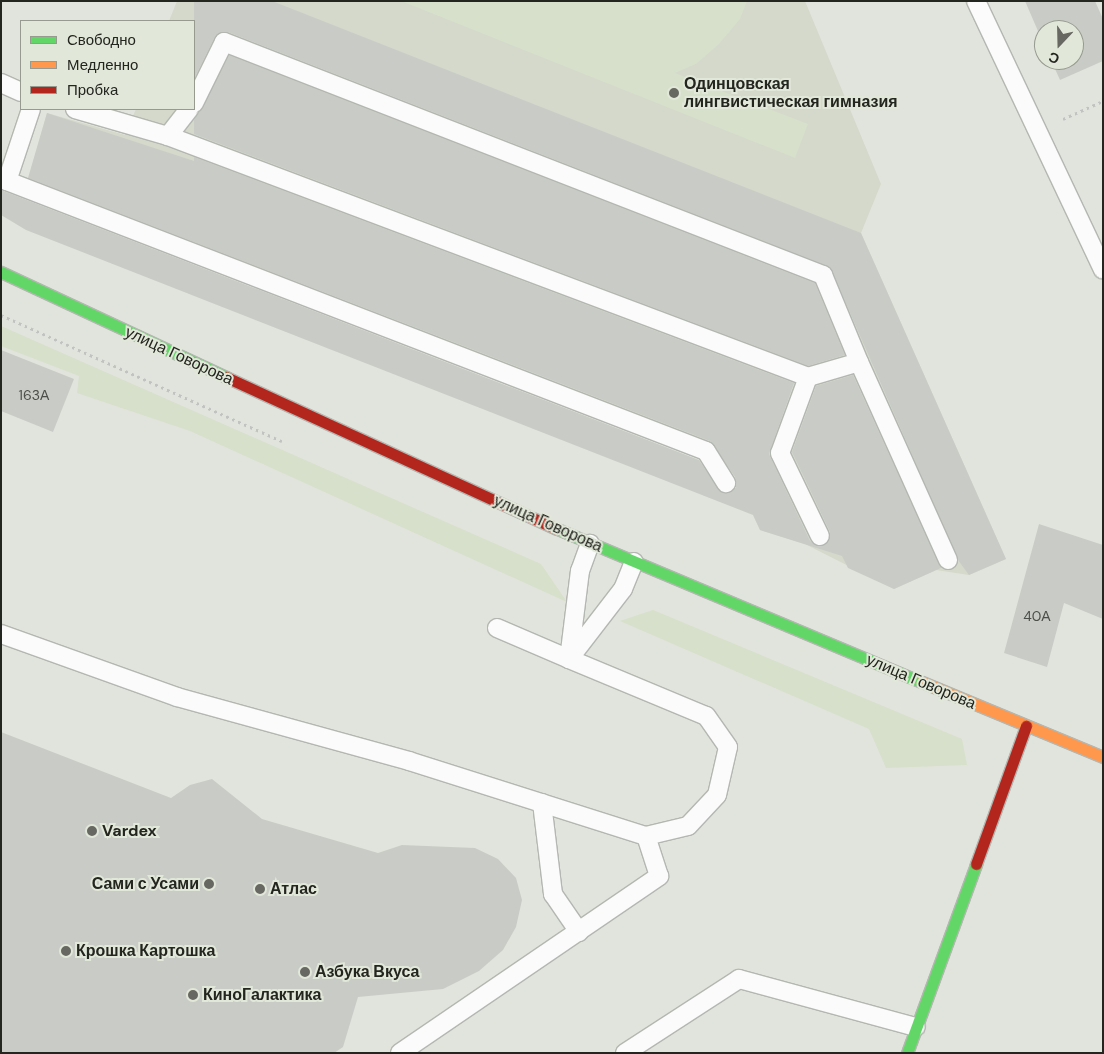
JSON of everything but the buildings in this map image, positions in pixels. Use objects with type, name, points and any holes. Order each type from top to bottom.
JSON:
[{"type":"main road","name":"улица Говорова","points":[[1,272],[590,544],[1103,757]]},
{"type":"main road","points":[[907,1053],[1026,726]]},
{"type":"lane","points":[[976,1],[1103,270]]},
{"type":"lane","points":[[195,101],[224,42],[823,275],[858,362],[948,560]]},
{"type":"lane","points":[[1,83],[20,92]]},
{"type":"lane","points":[[31,110],[7,181],[706,451],[726,483]]},
{"type":"lane","points":[[78,110],[168,136],[808,377],[858,362]]},
{"type":"lane","points":[[168,136],[189,110]]},
{"type":"lane","points":[[808,377],[780,453],[820,536]]},
{"type":"lane","points":[[569,659],[580,571],[590,544]]},
{"type":"lane","points":[[569,659],[623,589],[634,562]]},
{"type":"lane","points":[[1,634],[177,697],[409,761],[646,836],[688,826],[717,795],[728,747],[706,716],[497,628]]},
{"type":"lane","points":[[542,804],[554,894],[579,932]]},
{"type":"lane","points":[[400,1053],[659,876],[646,836]]},
{"type":"lane","points":[[625,1053],[739,979],[916,1027]]},
{"type":"path","points":[[1037,130],[1103,101]]},
{"type":"shaded area","points":[[177,1],[805,1],[881,184],[861,233],[1006,559],[969,575],[936,570],[894,589],[805,544],[760,530],[723,447],[28,180],[47,113],[125,135],[136,110],[195,110],[195,20],[169,20]]},
{"type":"green space","points":[[401,1],[747,1],[740,19],[719,44],[696,64],[675,73],[808,124],[795,158]]},
{"type":"green space","points":[[1,326],[541,564],[567,602],[190,431],[77,393],[79,376],[1,346]]},
{"type":"green space","points":[[653,610],[962,739],[967,765],[886,768],[869,729],[620,621]]},
{"type":"traffic: fast","points":[[1,272],[226,377]]},
{"type":"traffic: fast","points":[[555,528],[922,682]]},
{"type":"traffic: fast","points":[[907,1053],[976,864]]},
{"type":"traffic: slow","points":[[922,682],[1103,757]]},
{"type":"traffic: jam","points":[[226,377],[555,528]]},
{"type":"traffic: jam","points":[[976,864],[1026,726]]},
{"type":"place","name":"Одинцовская лингвистическая гимназия","points":[[674,93]]},
{"type":"place","name":"Vardex","points":[[92,831]]},
{"type":"place","name":"Сами с Усами","points":[[209,884]]},
{"type":"place","name":"Атлас","points":[[260,889]]},
{"type":"place","name":"Крошка Картошка","points":[[66,951]]},
{"type":"place","name":"Азбука Вкуса","points":[[305,972]]},
{"type":"place","name":"КиноГалактика","points":[[193,995]]}]
